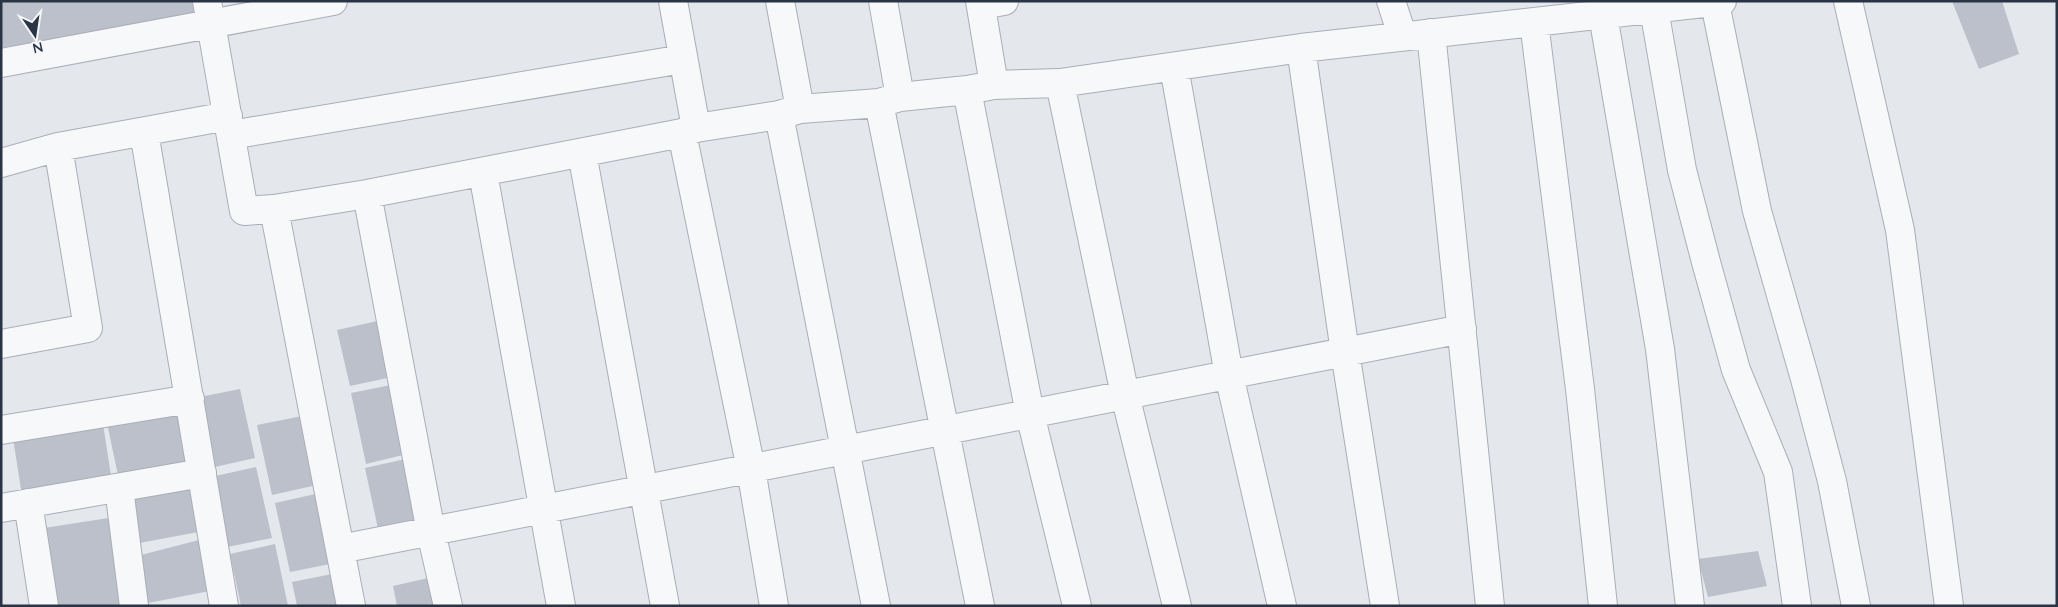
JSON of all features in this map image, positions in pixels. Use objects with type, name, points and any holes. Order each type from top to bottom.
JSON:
[{"type":"street","points":[[1,64],[209,12],[333,1]]},
{"type":"street","points":[[673,1],[683,59],[689,131],[752,469],[774,606]]},
{"type":"street","points":[[780,1],[789,112],[847,450],[876,606]]},
{"type":"street","points":[[883,1],[889,100],[944,431],[980,606]]},
{"type":"street","points":[[1391,1],[1402,36]]},
{"type":"street","points":[[1848,1],[1900,230],[1949,606]]},
{"type":"street","points":[[988,2],[994,85]]},
{"type":"street","points":[[209,12],[244,212],[367,194],[483,173],[789,112],[994,85],[1060,82],[1301,48],[1534,22],[1587,11],[1654,9],[1719,2],[1757,211],[1832,481],[1856,606]]},
{"type":"street","points":[[1654,9],[1682,170],[1706,262],[1736,370],[1778,472],[1797,606]]},
{"type":"street","points":[[1587,11],[1660,349],[1690,606]]},
{"type":"street","points":[[1534,22],[1580,389],[1603,606]]},
{"type":"street","points":[[1431,33],[1490,606]]},
{"type":"street","points":[[1301,48],[1345,352],[1385,606]]},
{"type":"street","points":[[1,163],[58,147],[144,132],[229,125],[683,59]]},
{"type":"street","points":[[1174,67],[1229,375],[1282,606]]},
{"type":"street","points":[[1060,82],[1125,395],[1177,606]]},
{"type":"street","points":[[967,90],[1030,414],[1077,606]]},
{"type":"street","points":[[144,132],[224,606]]},
{"type":"street","points":[[1,344],[88,328],[58,147]]},
{"type":"street","points":[[582,153],[666,606]]},
{"type":"street","points":[[483,173],[542,510],[561,606]]},
{"type":"street","points":[[367,194],[431,532],[448,606]]},
{"type":"street","points":[[274,209],[351,606]]},
{"type":"street","points":[[340,549],[1462,329]]},
{"type":"street","points":[[1,430],[190,399]]},
{"type":"street","points":[[1,508],[202,473]]},
{"type":"street","points":[[119,488],[134,606]]},
{"type":"street","points":[[28,503],[44,606]]},
{"type":"building","points":[[1,1],[192,1],[196,16],[1,48]]},
{"type":"building","points":[[1952,1],[2002,1],[2019,54],[1979,69]]},
{"type":"building","points":[[382,320],[392,377],[350,386],[337,330]]},
{"type":"building","points":[[396,384],[411,453],[366,464],[351,393]]},
{"type":"building","points":[[240,389],[255,458],[210,468],[195,398]]},
{"type":"building","points":[[181,409],[192,466],[119,480],[107,423]]},
{"type":"building","points":[[302,416],[317,485],[272,495],[257,425]]},
{"type":"building","points":[[103,424],[112,482],[22,496],[13,438]]},
{"type":"building","points":[[410,458],[425,528],[380,538],[365,468]]},
{"type":"building","points":[[256,467],[272,538],[227,547],[211,477]]},
{"type":"building","points":[[195,485],[204,531],[134,544],[126,499]]},
{"type":"building","points":[[320,493],[335,563],[290,572],[275,503]]},
{"type":"building","points":[[115,517],[129,606],[57,606],[44,528]]},
{"type":"building","points":[[203,539],[215,590],[143,604],[137,556]]},
{"type":"building","points":[[275,544],[288,606],[241,606],[230,554]]},
{"type":"building","points":[[1758,551],[1767,586],[1708,597],[1698,559]]},
{"type":"building","points":[[337,573],[344,606],[297,606],[292,582]]},
{"type":"building","points":[[437,576],[444,606],[397,606],[393,586]]}]
